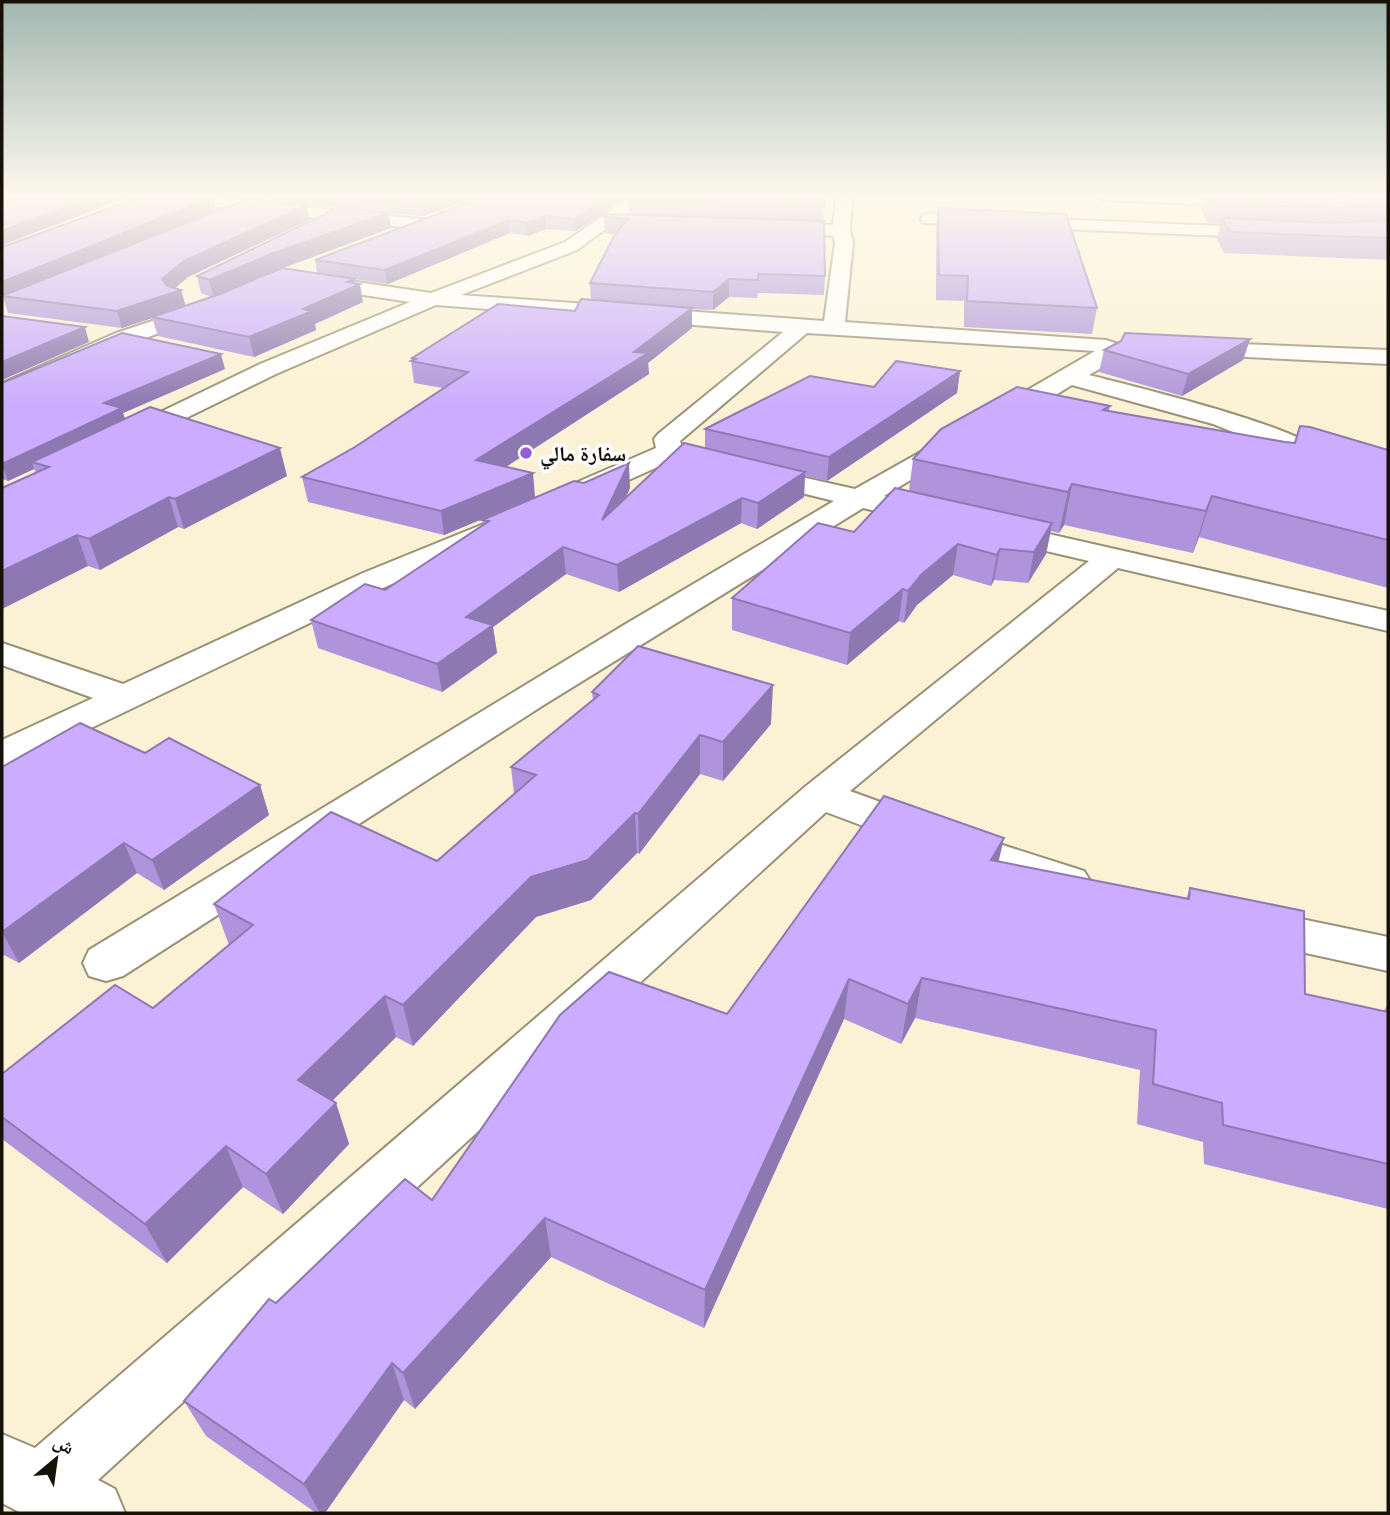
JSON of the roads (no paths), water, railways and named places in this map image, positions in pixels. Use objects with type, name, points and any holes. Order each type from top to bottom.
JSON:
[{"type":"street","points":[[315,266],[289,274],[433,299],[803,327],[1125,346]]},
{"type":"street","points":[[111,445],[268,369],[433,299],[520,266]]},
{"type":"street","points":[[834,328],[841,266]]},
{"type":"street","points":[[2,392],[124,338],[222,304],[183,298]]},
{"type":"street","points":[[670,452],[667,439],[803,327]]},
{"type":"street","points":[[89,333],[163,346]]},
{"type":"street","points":[[1006,413],[1107,355],[1110,349],[1098,345]]},
{"type":"street","points":[[1167,348],[1388,357]]},
{"type":"street","points":[[229,360],[268,369]]},
{"type":"street","points":[[1069,377],[1227,420],[1267,433],[1311,454]]},
{"type":"street","points":[[1028,400],[1065,412]]},
{"type":"street","points":[[106,963],[451,747],[858,498],[983,426]]},
{"type":"street","points":[[1210,441],[1338,460]]},
{"type":"street","points":[[558,501],[670,452],[699,462],[1388,621]]},
{"type":"street","points":[[2,755],[374,580],[521,517]]},
{"type":"street","points":[[45,1489],[820,795],[1112,558]]},
{"type":"street","points":[[2,653],[124,697]]},
{"type":"street","points":[[820,795],[950,843],[1102,893]]},
{"type":"street","points":[[1220,920],[1388,954]]},
{"type":"place","name":"سفارة مالي","points":[[526,453]]}]
